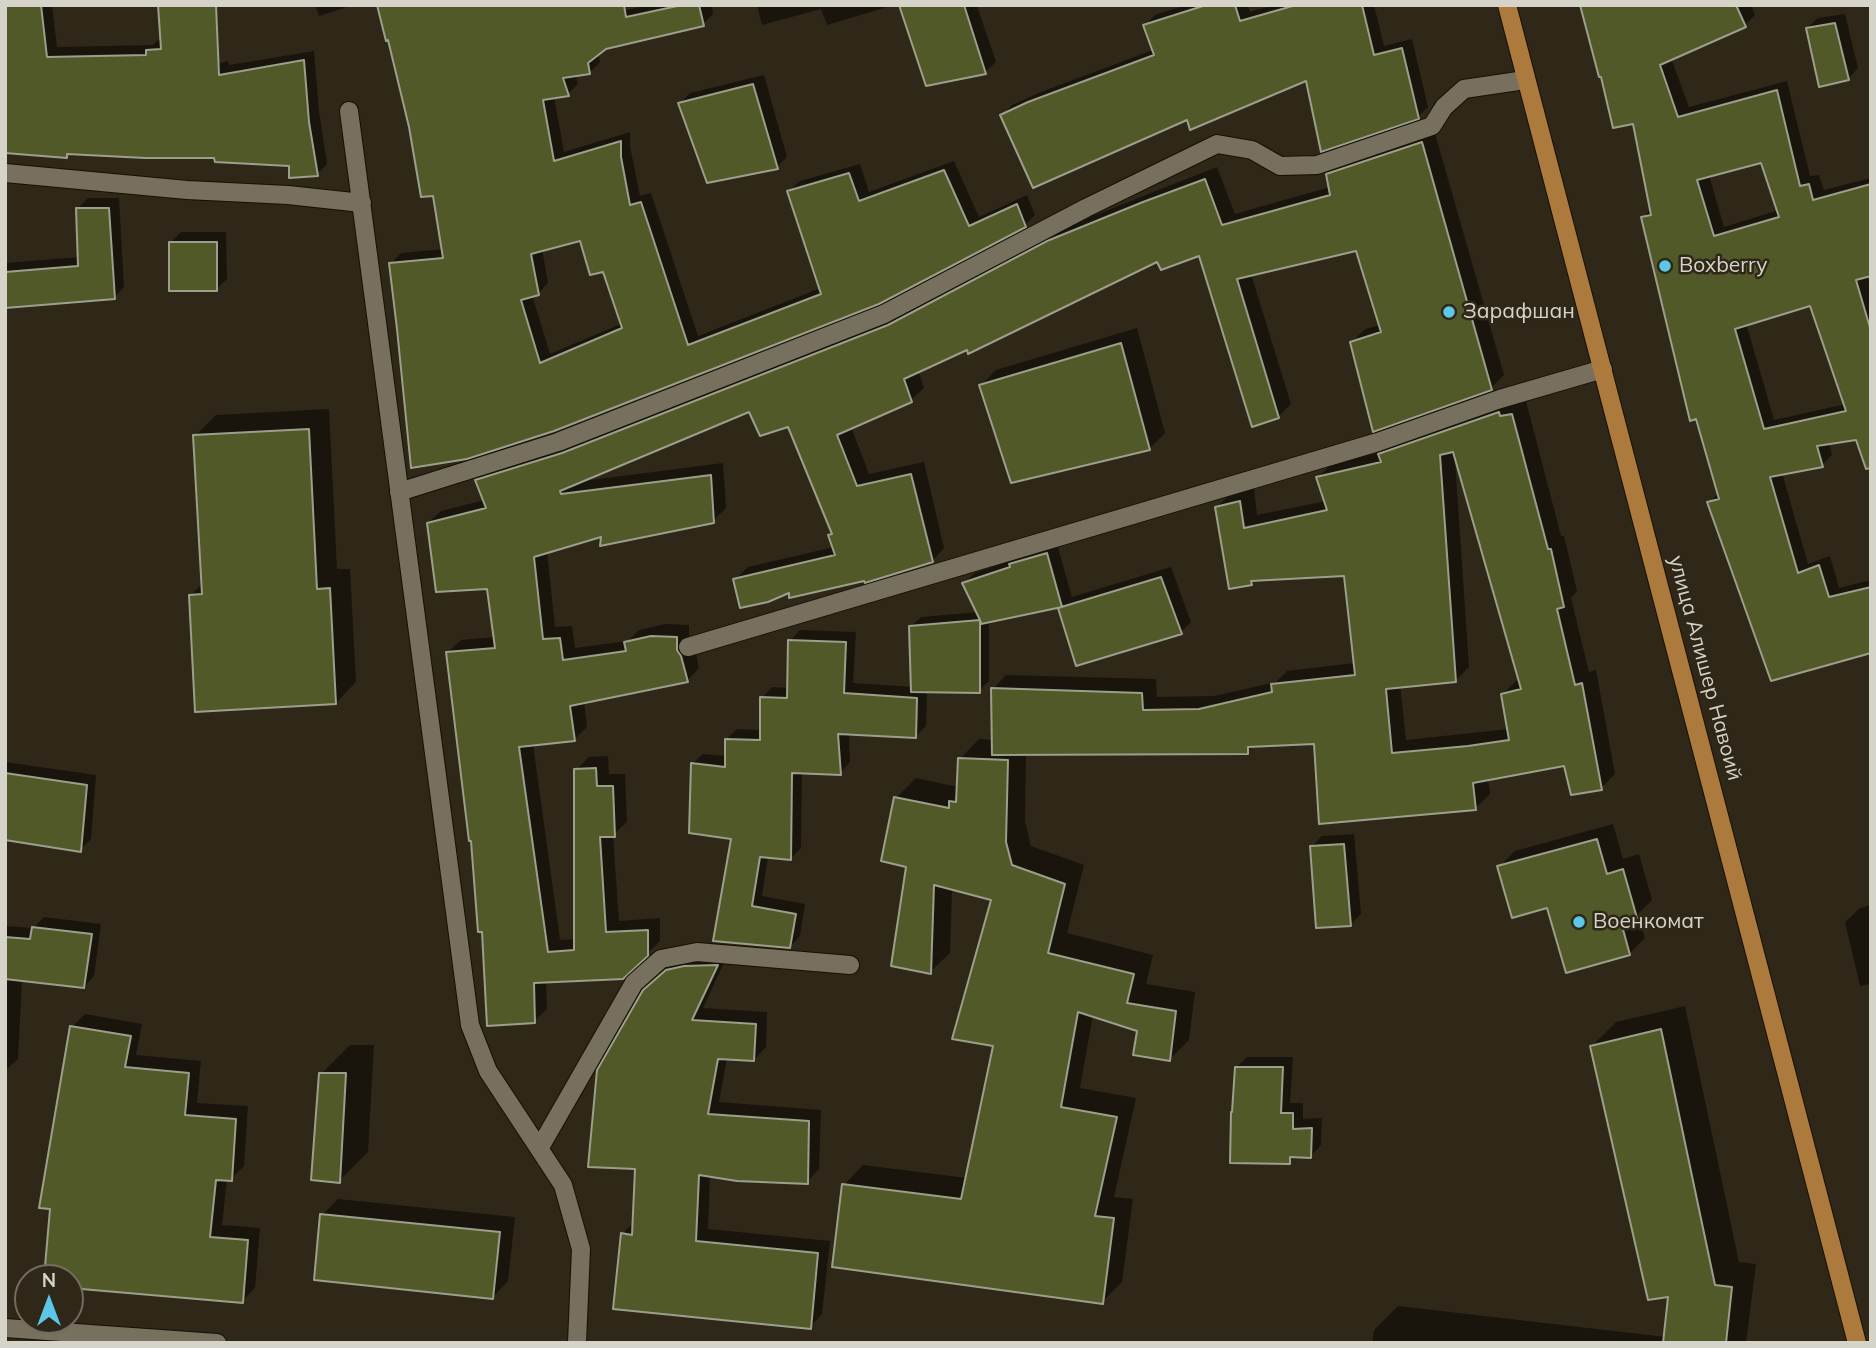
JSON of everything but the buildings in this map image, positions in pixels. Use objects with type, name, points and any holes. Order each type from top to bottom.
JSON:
[{"type":"main road","name":"улица Алишер Навоий","points":[[1507,5],[1857,1343]]},
{"type":"street","points":[[399,492],[558,442],[884,314],[1086,208],[1217,144],[1252,150],[1280,166],[1317,165],[1432,126],[1444,107],[1464,89],[1525,80]]},
{"type":"street","points":[[349,111],[470,1025],[488,1070],[563,1185],[581,1249],[577,1343]]},
{"type":"street","points":[[5,173],[187,190],[362,202]]},
{"type":"street","points":[[688,647],[1378,442],[1500,399],[1603,369]]},
{"type":"street","points":[[539,1149],[634,983],[661,959],[697,952],[850,965]]},
{"type":"street","points":[[5,1328],[217,1343]]},
{"type":"place","name":"Boxberry","points":[[1665,266]]},
{"type":"place","name":"Зарафшан","points":[[1449,312]]},
{"type":"place","name":"Военкомат","points":[[1579,922]]}]
